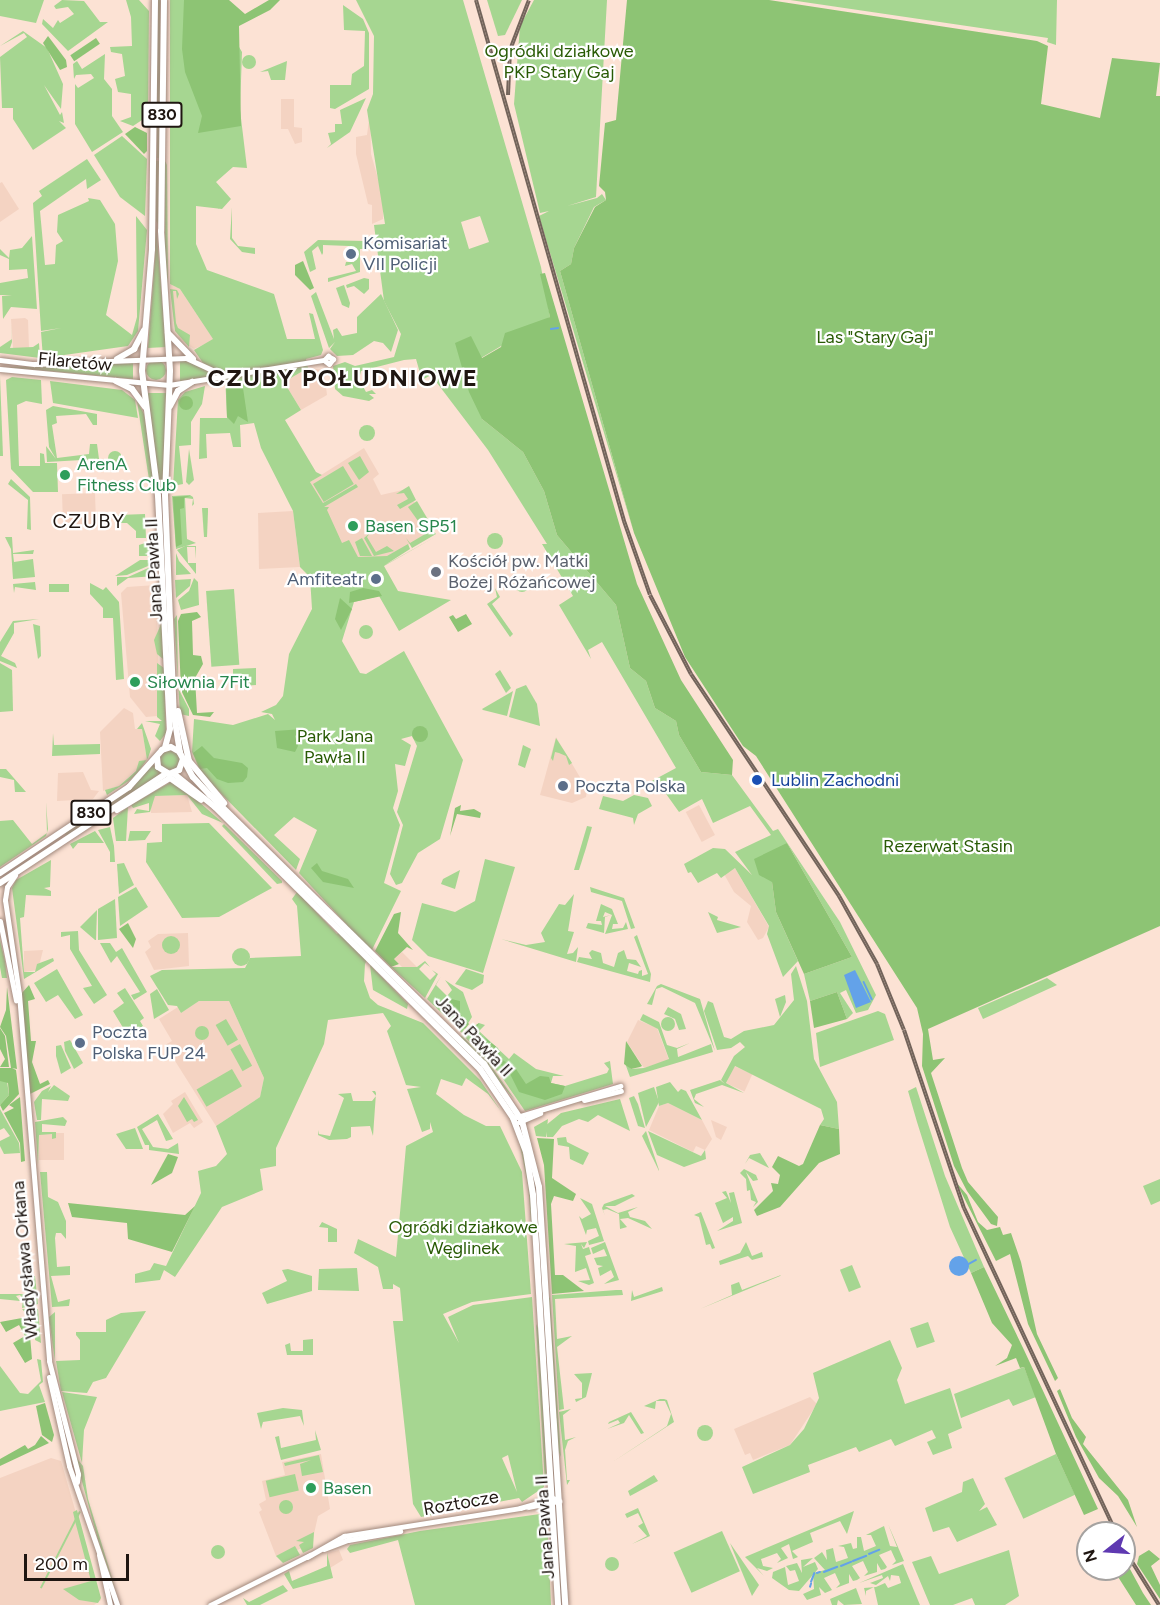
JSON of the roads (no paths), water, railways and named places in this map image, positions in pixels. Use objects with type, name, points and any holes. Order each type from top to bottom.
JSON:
[{"type":"main road","name":"830","points":[[143,383],[152,249],[155,0]]},
{"type":"main road","name":"830","points":[[164,0],[161,231],[170,357],[169,385]]},
{"type":"main road","points":[[117,359],[134,349],[146,324]]},
{"type":"main road","points":[[168,333],[193,359]]},
{"type":"main road","points":[[116,381],[137,395],[148,416]]},
{"type":"main road","points":[[169,409],[177,393],[192,382]]},
{"type":"main road","name":"Jana Pawła II","points":[[143,383],[157,482],[165,568],[170,729],[165,748]]},
{"type":"main road","name":"Jana Pawła II","points":[[165,568],[169,385]]},
{"type":"main road","name":"Jana Pawła II","points":[[166,589],[181,756],[196,780],[237,819],[342,929]]},
{"type":"main road","points":[[173,671],[181,734],[189,761],[237,819]]},
{"type":"main road","name":"830","points":[[0,875],[129,787],[165,748]]},
{"type":"main road","points":[[165,748],[181,756]]},
{"type":"main road","points":[[157,756],[158,767],[170,773]]},
{"type":"main road","name":"830","points":[[0,883],[180,768],[181,756]]},
{"type":"main road","name":"Jana Pawła II","points":[[170,773],[215,807],[484,1064],[525,1129],[539,1187],[558,1605]]},
{"type":"main road","points":[[94,822],[170,778],[215,807]]},
{"type":"main road","name":"Jana Pawła II","points":[[519,1120],[533,1195],[565,1605]]},
{"type":"street","name":"Filaretów","points":[[0,360],[12,362],[170,357]]},
{"type":"street","points":[[170,357],[193,359],[226,375]]},
{"type":"street","points":[[169,385],[324,360]]},
{"type":"street","name":"Filaretów","points":[[2,369],[12,362]]},
{"type":"street","name":"Filaretów","points":[[2,369],[169,385]]},
{"type":"street","points":[[5,900],[8,883],[18,872]]},
{"type":"street","name":"Władysława Orkana","points":[[0,893],[5,900],[19,1014],[49,1361],[78,1474],[77,1482],[117,1605]]},
{"type":"street","name":"Władysława Orkana","points":[[0,921],[19,1014]]},
{"type":"street","points":[[519,1120],[621,1089]]},
{"type":"street","points":[[519,1120],[540,1113]]},
{"type":"street","name":"Roztocze","points":[[210,1605],[344,1536],[408,1528],[555,1500]]},
{"type":"street","name":"Władysława Orkana","points":[[99,1555],[110,1605]]},
{"type":"water","points":[[855,970],[871,1002],[856,1008],[844,975]]},
{"type":"water","points":[[959,1256],[966,1259],[969,1266],[966,1273],[959,1276],[952,1273],[949,1266],[952,1259]]},
{"type":"waterway","points":[[551,329],[558,328]]},
{"type":"waterway","points":[[864,982],[872,999]]},
{"type":"waterway","points":[[967,1265],[976,1260]]},
{"type":"waterway","points":[[869,1554],[879,1550]]},
{"type":"waterway","points":[[853,1561],[866,1556]]},
{"type":"waterway","points":[[841,1566],[851,1562]]},
{"type":"waterway","points":[[824,1572],[837,1567]]},
{"type":"waterway","points":[[811,1582],[814,1574]]},
{"type":"railway","points":[[476,0],[624,521],[650,595],[691,674],[839,896],[877,964],[904,1030],[964,1208],[1110,1521]]},
{"type":"railway","points":[[508,95],[510,50],[529,0]]},
{"type":"railway","points":[[1136,1568],[1159,1605]]},
{"type":"place","name":"Komisariat VII Policji","points":[[351,254]]},
{"type":"place","name":"ArenA Fitness Club","points":[[65,475]]},
{"type":"place","name":"Basen SP51","points":[[353,526]]},
{"type":"place","name":"Kościół pw. Matki Bożej Różańcowej","points":[[436,572]]},
{"type":"place","name":"Amfiteatr","points":[[376,579]]},
{"type":"place","name":"Siłownia 7Fit","points":[[135,682]]},
{"type":"place","name":"Lublin Zachodni","points":[[757,780]]},
{"type":"place","name":"Poczta Polska","points":[[563,786]]},
{"type":"place","name":"Poczta Polska FUP 24","points":[[80,1043]]},
{"type":"place","name":"Basen","points":[[311,1488]]},
{"type":"district","name":"CZUBY POŁUDNIOWE","points":[[343,378]]},
{"type":"district","name":"CZUBY","points":[[89,521]]},
{"type":"park label","name":"Ogródki działkowe PKP Stary Gaj","points":[[559,62]]},
{"type":"park label","name":"Las \"Stary Gaj\"","points":[[875,337]]},
{"type":"park label","name":"Park Jana Pawła II","points":[[335,747]]},
{"type":"park label","name":"Rezerwat Stasin","points":[[948,846]]},
{"type":"park label","name":"Ogródki działkowe Węglinek","points":[[463,1238]]}]
